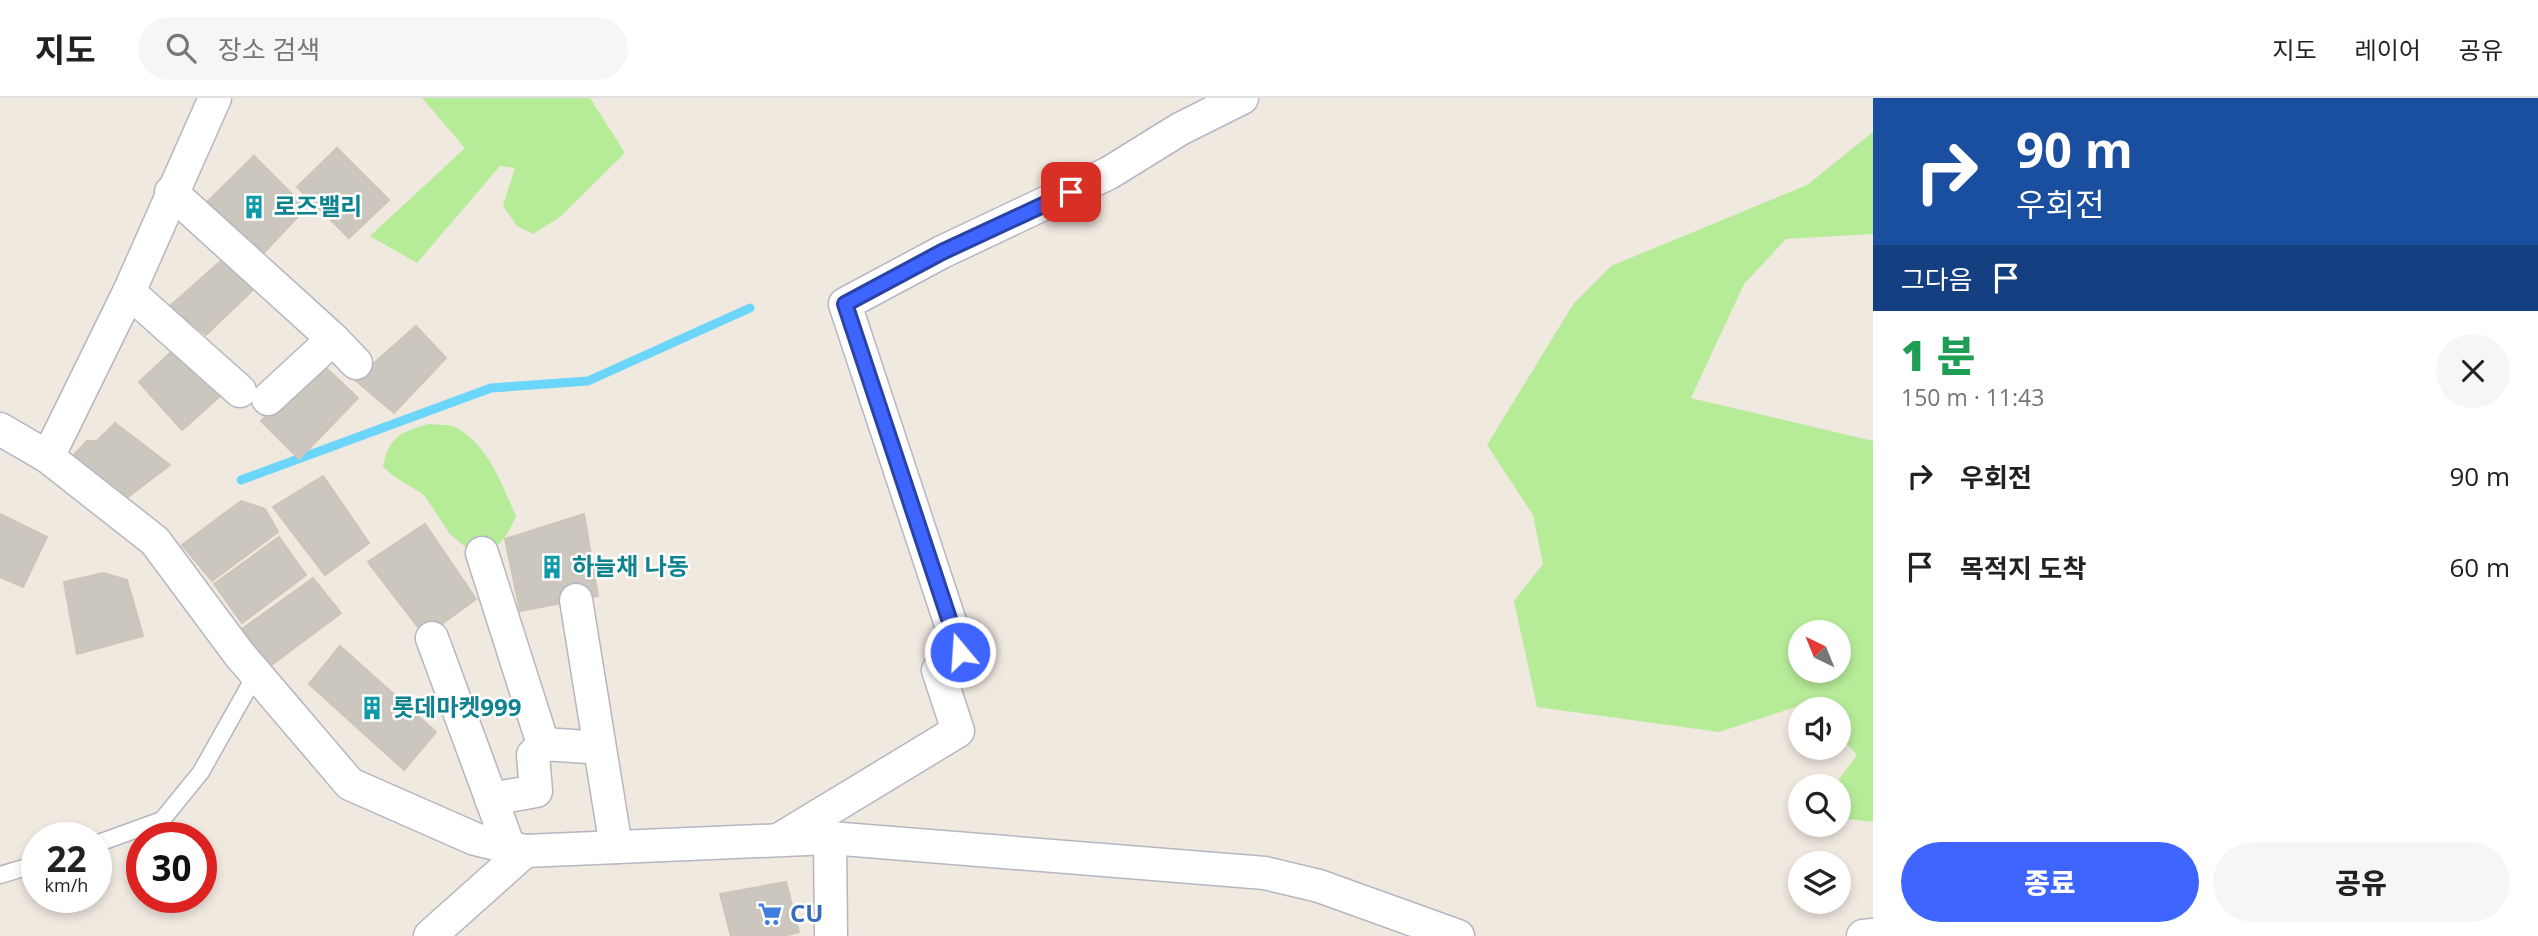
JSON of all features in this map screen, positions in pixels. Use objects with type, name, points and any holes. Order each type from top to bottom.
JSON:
[{"type":"street","points":[[48,457],[129,292],[215,98]]},
{"type":"street","points":[[778,840],[958,731],[938,670],[960,652],[845,304],[942,252],[1109,173],[1180,130],[1242,98]]},
{"type":"street","points":[[172,191],[356,363]]},
{"type":"street","points":[[129,292],[254,395],[332,339]]},
{"type":"street","points":[[0,429],[48,457],[155,541],[256,674],[350,784],[475,839],[517,849],[610,848],[830,838],[1265,873],[1319,886],[1458,936]]},
{"type":"street","points":[[482,553],[543,744]]},
{"type":"street","points":[[571,604],[610,848],[588,747],[571,604]]},
{"type":"street","points":[[432,638],[491,799],[517,849]]},
{"type":"street","points":[[543,744],[588,747]]},
{"type":"street","points":[[491,799],[537,791],[533,755],[543,744]]},
{"type":"street","points":[[830,838],[831,936]]},
{"type":"street","points":[[430,936],[517,849]]},
{"type":"street","points":[[1863,936],[1873,935]]},
{"type":"lane","points":[[112,838],[162,820],[201,772],[256,674]]},
{"type":"lane","points":[[0,876],[21,869]]},
{"type":"green space","points":[[422,98],[590,98],[625,153],[560,217],[533,234],[517,226],[503,206],[515,168],[500,166],[417,263],[370,236],[465,148]]},
{"type":"green space","points":[[1873,132],[1873,234],[1786,239],[1744,284],[1691,398],[1873,441],[1873,822],[1851,819],[1851,774],[1843,774],[1857,755],[1851,749],[1851,697],[1788,697],[1788,710],[1719,732],[1537,707],[1514,601],[1543,564],[1533,515],[1487,445],[1574,303],[1611,266],[1807,185]]},
{"type":"green space","points":[[429,424],[447,425],[468,435],[486,455],[499,479],[516,516],[505,537],[490,550],[475,555],[450,534],[424,495],[383,467],[389,448],[398,437]]},
{"type":"building","points":[[337,148],[389,200],[349,238],[297,187]]},
{"type":"building","name":"로즈밸리","points":[[254,156],[306,208],[259,258],[203,206]]},
{"type":"building","name":"로즈밸리","points":[[231,252],[260,283],[206,335],[170,306]]},
{"type":"building","points":[[416,326],[446,358],[394,413],[355,380]]},
{"type":"building","points":[[183,341],[227,390],[182,430],[139,382]]},
{"type":"building","points":[[321,363],[358,398],[299,459],[261,421]]},
{"type":"building","points":[[115,423],[170,465],[120,503],[70,459],[87,441],[97,441]]},
{"type":"building","points":[[323,476],[369,543],[325,575],[273,507]]},
{"type":"building","points":[[241,501],[265,509],[278,532],[212,581],[182,545]]},
{"type":"building","points":[[0,514],[47,537],[23,587],[0,577]]},
{"type":"building","name":"하늘채 나동","points":[[584,514],[598,596],[520,611],[505,539]]},
{"type":"building","points":[[425,524],[476,599],[425,636],[368,562]]},
{"type":"building","points":[[279,537],[306,575],[242,623],[214,584]]},
{"type":"building","points":[[103,573],[127,580],[143,636],[77,654],[64,582]]},
{"type":"building","points":[[313,578],[341,613],[270,666],[242,629]]},
{"type":"building","name":"롯데마켓999","points":[[340,646],[436,732],[404,770],[309,684]]},
{"type":"building","points":[[786,882],[799,932],[784,936],[731,936],[720,894]]},
{"type":"waterway","points":[[241,480],[491,388],[588,381],[750,308]]},
{"type":"place","name":"로즈밸리","points":[[254,207]]},
{"type":"place","name":"하늘채 나동","points":[[552,567]]},
{"type":"place","name":"롯데마켓999","points":[[372,708]]},
{"type":"place","name":"CU","points":[[770,914]]},
{"type":"route","points":[[960,652],[845,304],[942,252],[1071,192]]}]
